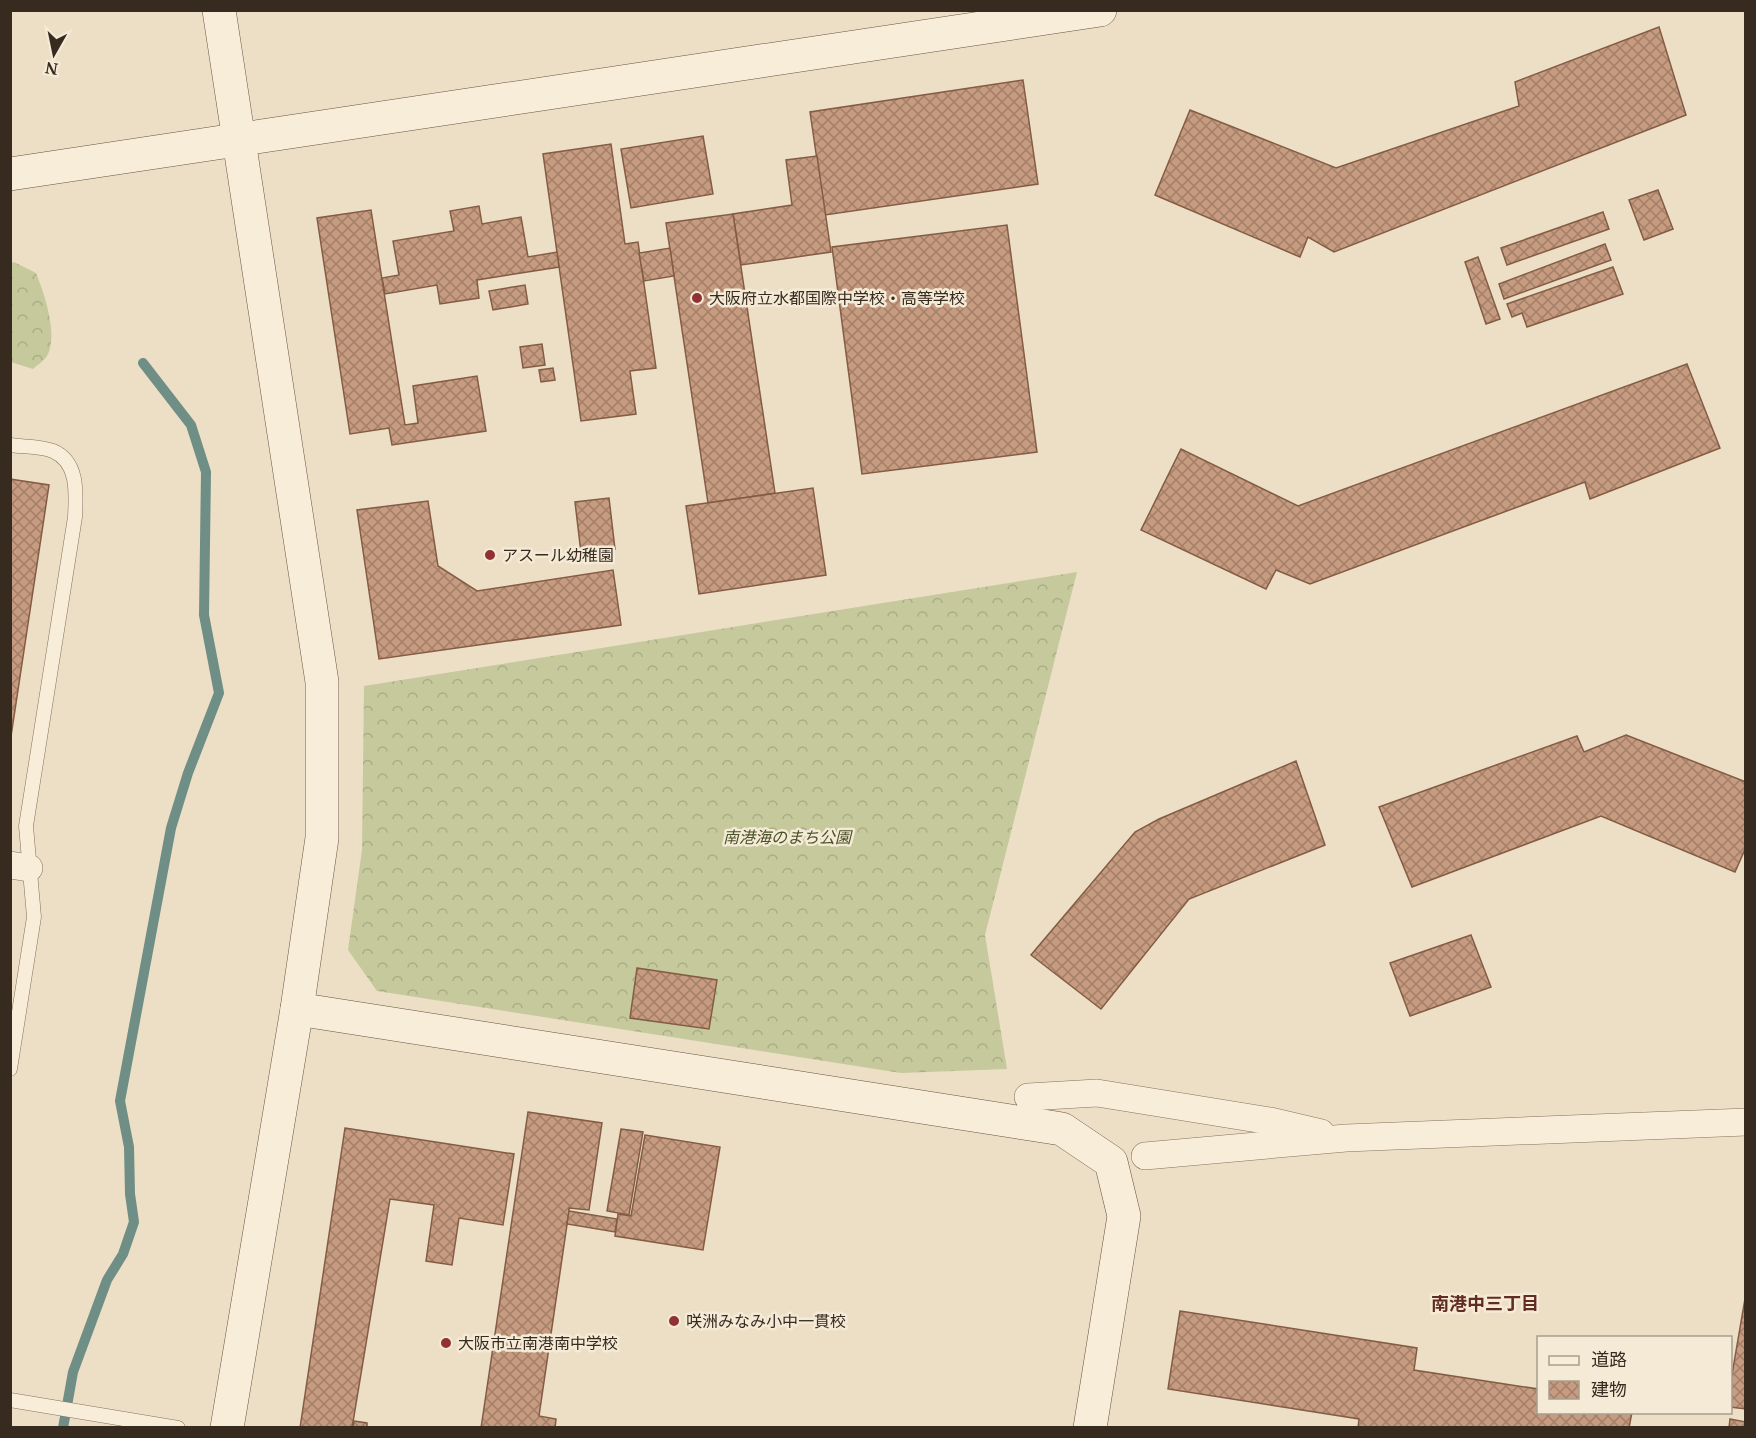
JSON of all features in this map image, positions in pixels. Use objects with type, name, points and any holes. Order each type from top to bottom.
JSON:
[{"type":"street","points":[[219,10],[322,682],[322,838],[297,1009],[227,1428]]},
{"type":"street","points":[[10,174],[1100,10]]},
{"type":"street","points":[[297,1009],[1062,1129],[1111,1162],[1124,1216],[1090,1428]]},
{"type":"street","points":[[1028,1097],[1097,1093],[1270,1121],[1346,1138]]},
{"type":"street","points":[[1145,1156],[1346,1138],[1746,1122]]},
{"type":"lane","points":[[10,445],[53,451],[71,466],[76,490],[75,518],[20,867],[34,916],[10,1069]]},
{"type":"lane","points":[[10,1400],[178,1428]]},
{"type":"green space","points":[[14,262],[36,273],[49,314],[50,348],[46,358],[33,369],[11,362],[10,264]]},
{"type":"green space","name":"南港海のまち公園","points":[[1077,572],[985,935],[1007,1069],[901,1073],[377,991],[348,950],[362,850],[364,686]]},
{"type":"building","points":[[1659,27],[1686,115],[1334,252],[1308,237],[1300,257],[1155,195],[1190,110],[1336,168],[1519,106],[1515,82]]},
{"type":"building","points":[[1023,80],[1038,184],[825,215],[810,112]]},
{"type":"building","points":[[703,136],[713,194],[631,208],[621,149]]},
{"type":"building","points":[[611,144],[625,244],[638,242],[656,368],[630,371],[636,414],[581,421],[543,154]]},
{"type":"building","points":[[817,156],[831,252],[741,265],[733,214],[792,205],[786,160]]},
{"type":"building","points":[[1658,190],[1673,229],[1644,240],[1629,200]]},
{"type":"building","points":[[479,206],[482,224],[521,217],[528,257],[557,252],[559,267],[477,280],[479,298],[440,304],[437,285],[385,294],[382,278],[399,275],[393,241],[454,231],[450,211]]},
{"type":"building","points":[[371,210],[405,425],[418,423],[413,386],[477,376],[486,431],[392,445],[389,428],[350,434],[317,218]]},
{"type":"building","points":[[1603,212],[1609,229],[1507,265],[1501,248]]},
{"type":"building","points":[[733,214],[775,493],[708,503],[666,223]]},
{"type":"building","points":[[1007,225],[1037,452],[862,474],[832,247]]},
{"type":"building","points":[[1605,244],[1611,260],[1504,299],[1499,284]]},
{"type":"building","points":[[670,248],[674,276],[644,281],[639,253]]},
{"type":"building","points":[[1478,257],[1500,319],[1486,324],[1465,262]]},
{"type":"building","points":[[1613,267],[1623,294],[1527,327],[1522,313],[1512,317],[1507,304]]},
{"type":"building","points":[[525,285],[528,304],[493,310],[489,291]]},
{"type":"building","points":[[542,344],[545,365],[523,368],[520,347]]},
{"type":"building","points":[[1687,364],[1720,448],[1590,499],[1585,482],[1310,584],[1276,570],[1266,589],[1141,530],[1181,449],[1298,506]]},
{"type":"building","points":[[553,368],[555,380],[541,382],[539,370]]},
{"type":"building","points":[[10,479],[49,485],[10,743]]},
{"type":"building","points":[[813,488],[826,575],[699,594],[686,506]]},
{"type":"building","points":[[609,498],[615,549],[581,553],[575,502]]},
{"type":"building","points":[[428,501],[438,566],[477,591],[613,570],[621,625],[379,659],[357,510]]},
{"type":"building","points":[[1626,735],[1746,782],[1746,847],[1735,872],[1601,816],[1412,887],[1379,807],[1577,736],[1584,752]]},
{"type":"building","points":[[1296,761],[1325,845],[1189,899],[1101,1009],[1031,955],[1135,832],[1159,819]]},
{"type":"building","points":[[1471,935],[1491,987],[1410,1016],[1390,963]]},
{"type":"building","points":[[637,968],[717,980],[709,1029],[630,1018]]},
{"type":"building","points":[[528,1112],[602,1123],[589,1210],[569,1208],[539,1416],[556,1419],[555,1428],[481,1428]]},
{"type":"building","points":[[345,1128],[514,1154],[503,1225],[459,1218],[452,1265],[426,1261],[434,1205],[390,1199],[352,1428],[300,1428]]},
{"type":"building","points":[[621,1129],[643,1132],[629,1215],[607,1211]]},
{"type":"building","points":[[645,1135],[720,1147],[703,1250],[615,1236],[618,1214],[631,1216]]},
{"type":"building","points":[[569,1211],[617,1219],[615,1232],[567,1224]]},
{"type":"building","points":[[1746,1293],[1746,1409],[1732,1407],[1732,1374]]},
{"type":"building","points":[[1180,1311],[1417,1348],[1414,1370],[1537,1389],[1537,1414],[1632,1414],[1629,1428],[1358,1428],[1359,1419],[1168,1389]]},
{"type":"building","points":[[1730,1419],[1746,1422],[1746,1428],[1729,1428]]},
{"type":"building","points":[[354,1421],[367,1423],[367,1428],[353,1428]]},
{"type":"waterway","points":[[63,1428],[73,1372],[107,1280],[123,1254],[134,1222],[130,1194],[129,1147],[120,1101],[171,828],[188,773],[219,693],[204,615],[206,472],[191,425],[143,363]]},
{"type":"place","name":"大阪府立水都国際中学校・高等学校","points":[[697,298]]},
{"type":"place","name":"アスール幼稚園","points":[[490,555]]},
{"type":"place","name":"咲洲みなみ小中一貫校","points":[[674,1321]]},
{"type":"place","name":"大阪市立南港南中学校","points":[[446,1343]]},
{"type":"district","name":"南港中三丁目","points":[[1485,1303]]}]
